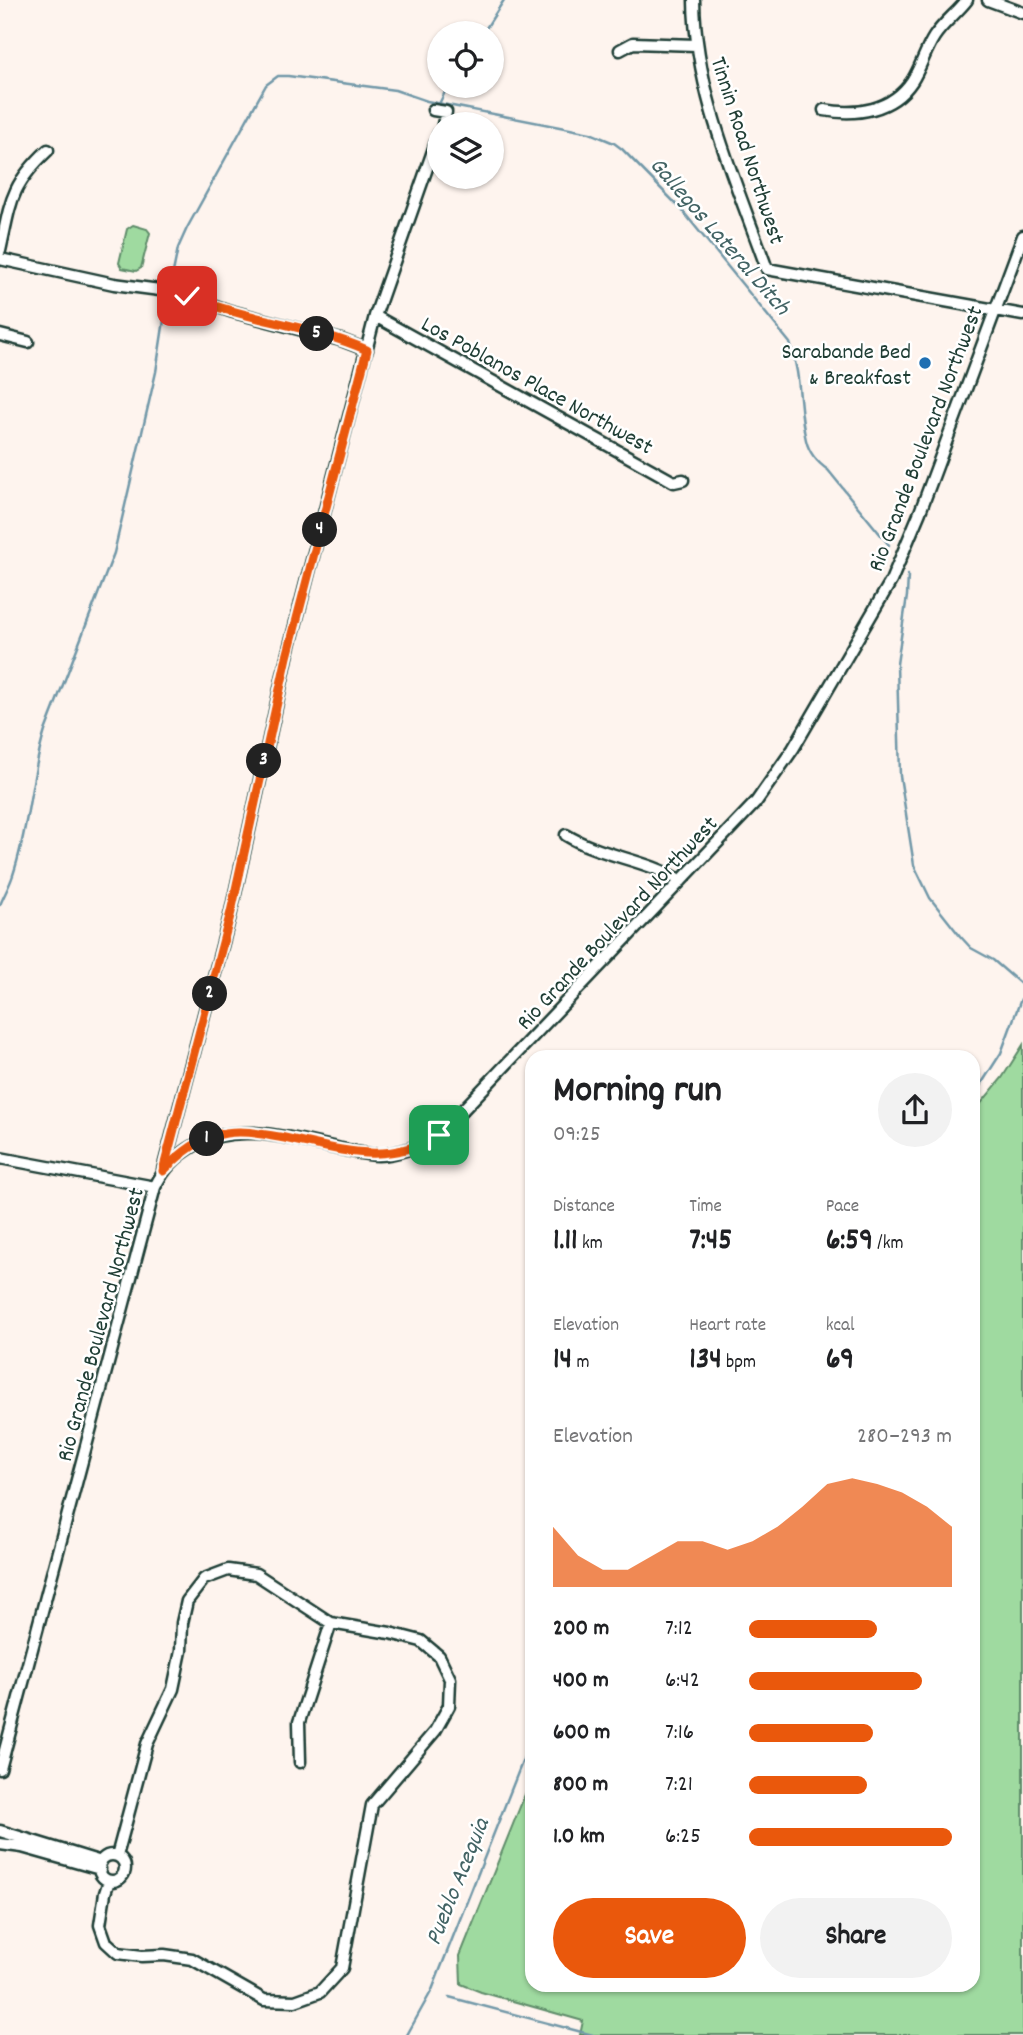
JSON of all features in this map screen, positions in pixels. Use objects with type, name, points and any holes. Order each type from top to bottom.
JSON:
[{"type":"street","name":"Tinnin Road Northwest","points":[[694,0],[696,45],[713,116],[767,269],[995,309]]},
{"type":"street","points":[[824,110],[841,113],[864,112],[891,101],[912,80],[938,31],[967,0]]},
{"type":"street","points":[[993,1],[1023,13]]},
{"type":"street","points":[[620,50],[633,43],[696,45]]},
{"type":"street","points":[[433,110],[446,112]]},
{"type":"street","points":[[0,251],[12,196],[27,170],[48,150]]},
{"type":"street","points":[[163,1171],[231,912],[287,657],[375,316],[427,168]]},
{"type":"street","name":"Rio Grande Boulevard Northwest","points":[[0,1769],[155,1187],[163,1171],[181,1153],[203,1141],[232,1132],[255,1133],[378,1155],[422,1145],[452,1123],[756,802],[793,749],[891,581],[920,512],[1023,236]]},
{"type":"street","points":[[0,259],[114,284],[175,292],[230,311],[341,340],[367,350]]},
{"type":"street","points":[[995,309],[1023,315]]},
{"type":"street","name":"Los Poblanos Place Northwest","points":[[375,316],[674,482],[683,480]]},
{"type":"street","points":[[0,335],[28,342]]},
{"type":"street","points":[[566,835],[582,845],[664,870],[681,881]]},
{"type":"street","points":[[0,1158],[155,1187]]},
{"type":"street","points":[[109,1881],[100,1924],[106,1942],[118,1953],[192,1959],[264,2000],[295,2001],[320,1992],[342,1968],[372,1805],[435,1731],[449,1706],[450,1679],[439,1656],[421,1640],[331,1623],[256,1574],[228,1570],[204,1579],[187,1601],[173,1689],[148,1744],[117,1856]]},
{"type":"street","points":[[300,1762],[299,1722],[331,1623]]},
{"type":"street","points":[[0,1831],[101,1865]]},
{"type":"street","points":[[0,1844],[101,1865]]},
{"type":"street","points":[[108,1856],[117,1856],[124,1863],[124,1874],[115,1881],[109,1881],[103,1877],[101,1865],[108,1856]]},
{"type":"green space","points":[[133,225],[147,229],[150,233],[141,268],[136,271],[122,268],[119,263],[127,229]]},
{"type":"green space","points":[[1023,1045],[1023,2035],[580,2035],[583,2021],[461,1984],[460,1956],[525,1794],[525,1992],[980,1992],[980,1105],[1002,1078]]},
{"type":"waterway","points":[[491,21],[504,0]]},
{"type":"waterway","name":"Gallegos Lateral Ditch","points":[[170,287],[178,248],[187,228],[266,85],[278,76],[395,90],[427,101],[590,133],[622,149],[681,209],[790,343],[809,449],[889,545]]},
{"type":"waterway","points":[[439,104],[442,98]]},
{"type":"waterway","points":[[0,905],[12,879],[18,857],[45,731],[114,553],[156,372],[168,294]]},
{"type":"waterway","name":"Gallegos Lateral Ditch","points":[[908,575],[897,664],[900,776],[914,865],[930,898],[960,936],[971,948],[993,960],[1023,986]]},
{"type":"waterway","points":[[980,1086],[1001,1053],[1021,999]]},
{"type":"waterway","name":"Pueblo Acequia","points":[[407,2035],[432,1990],[525,1755]]},
{"type":"waterway","points":[[449,1997],[593,2035]]},
{"type":"place","name":"Sarabande Bed & Breakfast","points":[[925,363]]},
{"type":"route","points":[[187,296],[230,311],[341,340],[367,350],[287,657],[231,912],[163,1171],[181,1153],[223,1133],[255,1133],[378,1155],[422,1145],[439,1135]]}]
